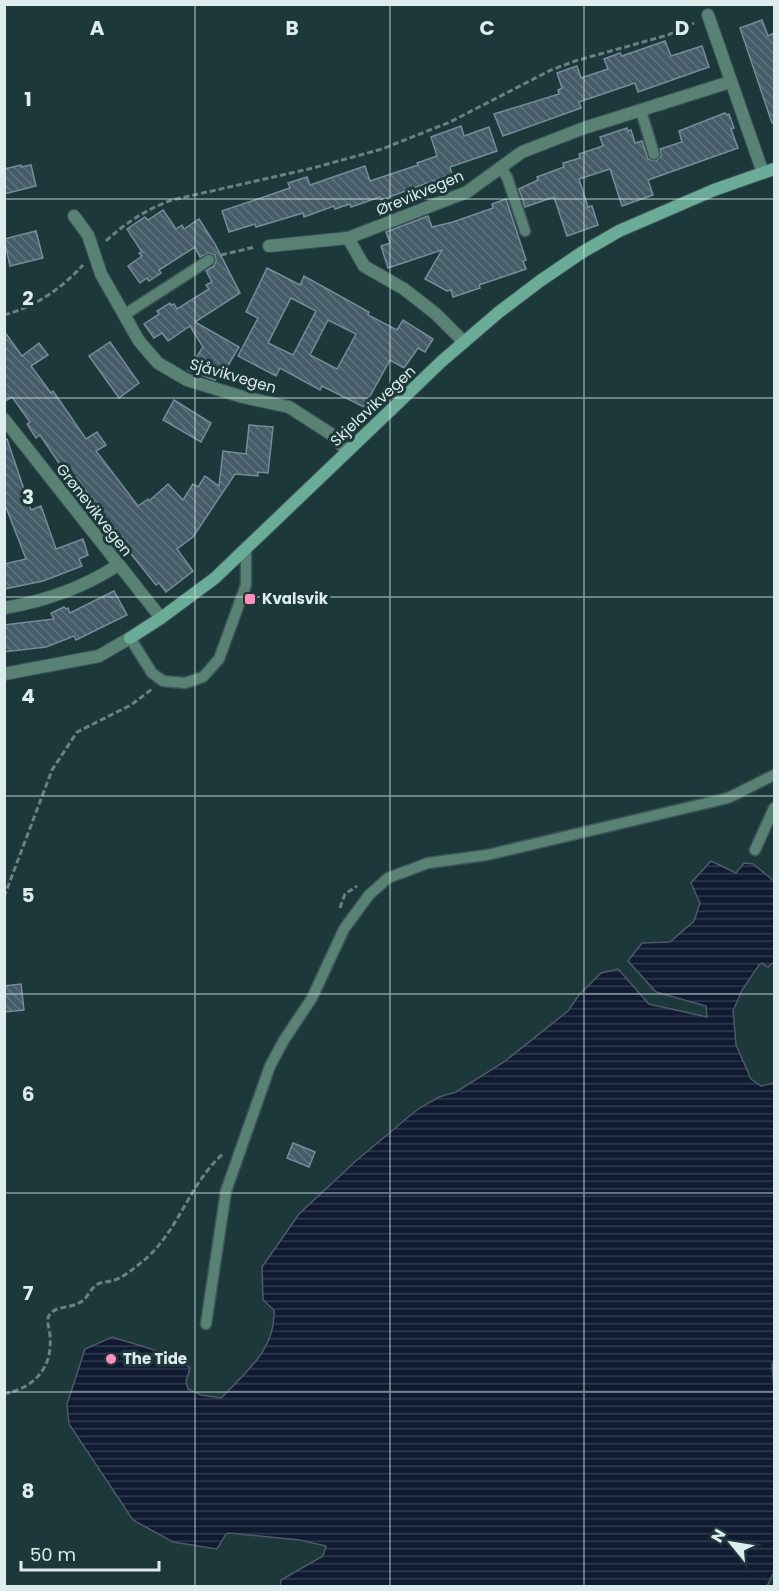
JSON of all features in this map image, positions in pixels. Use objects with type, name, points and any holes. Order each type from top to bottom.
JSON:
[{"type":"main road","name":"Skjelavikvegen","points":[[130,638],[215,578],[464,342],[540,281],[620,231],[704,195],[768,171]]},
{"type":"street","points":[[708,15],[730,82],[768,171]]},
{"type":"street","name":"Ørevikvegen","points":[[269,246],[348,238],[467,192],[522,152],[584,128],[730,82]]},
{"type":"street","name":"Sjåvikvegen","points":[[74,216],[88,235],[100,274],[139,341],[158,363],[187,380],[243,397],[289,407],[331,434],[347,451]]},
{"type":"street","points":[[348,238],[364,266],[404,289],[436,314],[464,342]]},
{"type":"street","name":"Grønevikvegen","points":[[4,419],[161,618]]},
{"type":"street","points":[[4,608],[70,591],[118,565]]},
{"type":"street","name":"Skjelavikvegen","points":[[4,674],[99,656],[130,638]]},
{"type":"lane","points":[[641,111],[654,154]]},
{"type":"lane","points":[[501,168],[507,177],[525,231]]},
{"type":"lane","points":[[124,315],[209,260]]},
{"type":"lane","points":[[130,638],[152,673],[163,681],[185,683],[204,677],[219,659],[246,585],[246,547]]},
{"type":"lane","points":[[206,1324],[226,1191],[270,1066],[312,998],[344,929],[369,895],[388,878],[428,863],[487,855],[728,798],[774,775]]},
{"type":"lane","points":[[755,850],[774,808]]},
{"type":"path","points":[[4,315],[30,306],[51,294],[77,272],[116,232],[141,213],[154,207],[172,200],[314,168],[382,149],[450,122],[551,70],[668,35],[708,15]]},
{"type":"path","points":[[209,260],[232,252],[269,246]]},
{"type":"path","points":[[4,897],[52,770],[77,732],[131,705],[163,681]]},
{"type":"path","points":[[4,1394],[26,1388],[41,1372],[47,1359],[50,1341],[47,1319],[49,1315],[59,1309],[80,1303],[99,1283],[113,1281]]},
{"type":"path","points":[[4,1442],[4,1449]]},
{"type":"water","points":[[711,861],[736,873],[744,863],[753,864],[774,881],[774,962],[768,967],[762,963],[759,965],[742,990],[733,1011],[736,1045],[751,1079],[761,1086],[774,1083],[774,1360],[772,1365],[774,1572],[767,1586],[280,1586],[281,1580],[323,1556],[326,1546],[300,1540],[229,1533],[217,1549],[173,1542],[133,1520],[69,1424],[67,1404],[85,1349],[112,1337],[174,1356],[190,1368],[186,1382],[188,1389],[201,1395],[221,1398],[258,1359],[270,1337],[274,1310],[263,1300],[262,1267],[299,1214],[357,1160],[418,1109],[439,1097],[456,1092],[504,1062],[568,1011],[579,995],[601,973],[618,969],[649,1004],[707,1017],[706,1006],[656,992],[628,961],[642,943],[670,942],[694,921],[700,903],[691,883]]},
{"type":"building","points":[[762,20],[768,36],[774,33],[774,122],[772,123],[740,28]]},
{"type":"building","points":[[665,41],[671,56],[702,46],[709,67],[638,92],[635,83],[579,102],[581,108],[503,136],[494,114],[559,94],[558,90],[562,88],[557,73],[577,66],[581,78],[608,69],[604,59],[620,53],[622,56]]},
{"type":"building","points":[[725,113],[729,114],[734,128],[731,129],[738,148],[648,180],[653,195],[622,206],[610,169],[579,179],[588,207],[592,206],[598,225],[567,236],[554,197],[525,207],[519,189],[538,180],[537,177],[564,167],[563,163],[580,158],[579,154],[603,146],[600,137],[627,128],[628,131],[631,130],[635,143],[642,141],[648,159],[656,161],[661,156],[660,149],[682,142],[679,131]]},
{"type":"building","points":[[461,126],[464,136],[489,127],[497,151],[450,167],[452,174],[381,200],[380,197],[351,207],[350,204],[335,209],[334,206],[304,217],[303,213],[256,227],[255,224],[229,232],[222,211],[290,188],[288,183],[307,177],[310,185],[365,166],[370,181],[418,165],[417,163],[437,156],[431,137]]},
{"type":"building","points":[[21,165],[21,167],[31,165],[36,186],[4,194],[4,169]]},
{"type":"building","points":[[506,199],[526,260],[523,261],[526,269],[479,285],[480,288],[453,297],[451,290],[447,291],[425,279],[442,250],[388,268],[381,246],[390,243],[386,232],[428,216],[432,227],[453,222],[493,208],[492,204]]},
{"type":"building","points":[[163,210],[176,229],[182,225],[184,229],[199,219],[215,244],[240,293],[195,322],[239,347],[226,369],[223,368],[215,380],[188,370],[203,347],[190,326],[168,341],[162,333],[154,338],[144,324],[159,314],[157,311],[170,303],[174,304],[177,309],[209,289],[206,285],[212,282],[206,271],[214,266],[216,260],[215,255],[209,253],[200,257],[195,247],[159,270],[161,273],[149,281],[147,278],[140,283],[128,266],[142,256],[139,253],[142,252],[127,229],[145,217],[148,220]]},
{"type":"building","points":[[36,231],[43,258],[10,266],[4,239]]},
{"type":"building","points":[[267,268],[300,285],[304,276],[397,330],[403,320],[433,339],[425,352],[418,348],[404,368],[390,360],[364,407],[322,386],[320,390],[280,368],[276,376],[238,356],[258,318],[246,312]],"holes":[[[291,298],[316,311],[293,355],[268,343]],[[328,320],[356,334],[337,369],[310,355]]]},
{"type":"building","points":[[4,331],[22,356],[39,343],[48,355],[31,366],[51,393],[53,391],[86,439],[97,432],[106,445],[96,451],[138,506],[148,499],[149,501],[168,484],[183,500],[193,484],[198,487],[205,476],[219,486],[223,451],[246,454],[249,425],[273,427],[268,473],[258,472],[258,476],[235,474],[193,537],[177,549],[193,571],[166,592],[159,583],[156,585],[127,549],[124,551],[114,538],[118,535],[77,478],[75,480],[70,472],[67,475],[40,435],[36,438],[27,424],[30,422],[12,397],[4,402]]},
{"type":"building","points":[[110,342],[139,383],[119,398],[89,356]]},
{"type":"building","points":[[174,400],[211,423],[201,442],[163,420]]},
{"type":"building","points":[[4,439],[7,439],[31,510],[41,506],[56,549],[83,539],[88,555],[79,559],[82,566],[43,581],[4,589],[4,564],[26,559],[4,502]]},
{"type":"building","points":[[114,591],[127,615],[76,640],[74,636],[46,647],[4,652],[4,625],[54,619],[51,613],[64,607],[68,608],[70,613]]},
{"type":"building","points":[[21,984],[24,1010],[4,1012],[4,986]]},
{"type":"building","points":[[293,1143],[315,1152],[309,1167],[287,1158]]},
{"type":"place","name":"Kvalsvik","points":[[250,599]]},
{"type":"place","name":"The Tide","points":[[111,1359]]}]
